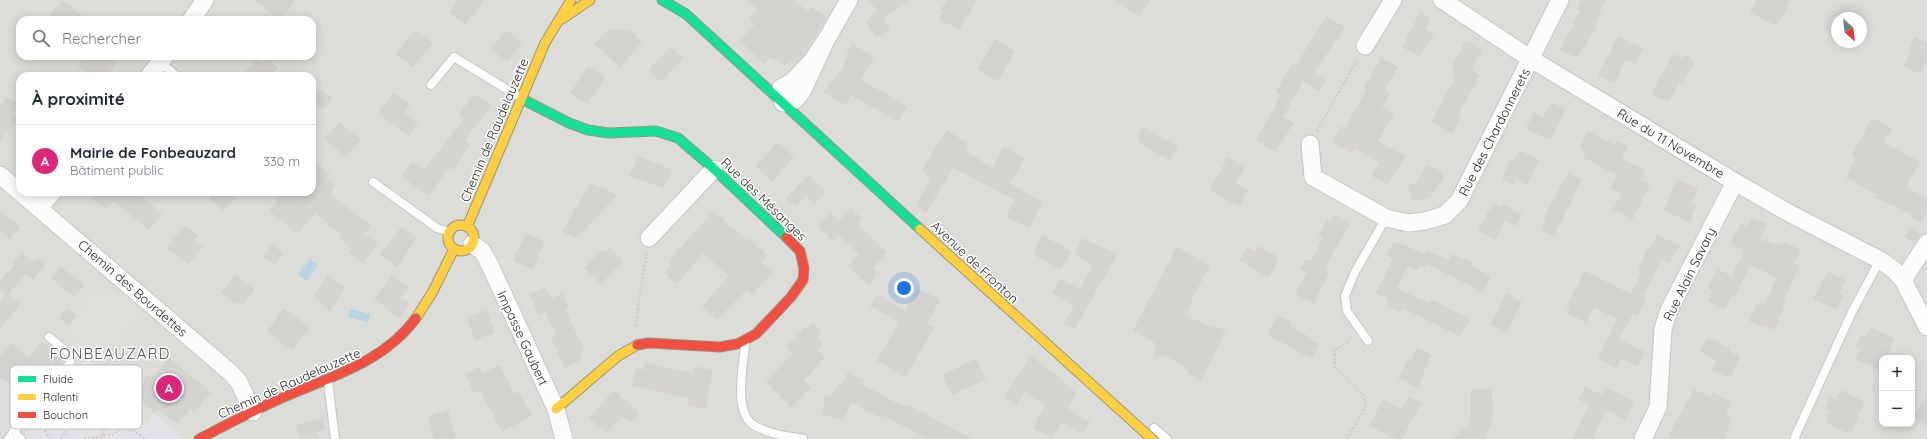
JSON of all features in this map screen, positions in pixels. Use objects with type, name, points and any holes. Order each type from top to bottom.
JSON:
[{"type":"street","points":[[194,16],[205,0]]},
{"type":"street","name":"Chemin de Raudelauzette","points":[[467,227],[545,43],[571,0]]},
{"type":"street","name":"Chemin de Raudelauzette","points":[[545,43],[562,20],[576,8],[590,0]]},
{"type":"street","name":"Avenue de Fronton","points":[[662,0],[673,5],[686,14],[787,95]]},
{"type":"street","points":[[787,95],[802,92],[826,40],[849,0]]},
{"type":"street","points":[[1365,46],[1394,0]]},
{"type":"street","name":"Rue du 11 Novembre","points":[[1442,0],[1531,58],[1736,182],[1880,260],[1894,270],[1903,280],[1927,327]]},
{"type":"street","name":"Rue des Chardonnerets","points":[[1310,144],[1313,177],[1386,218],[1408,223],[1425,221],[1445,215],[1459,201],[1560,0]]},
{"type":"street","name":"Avenue de Fronton","points":[[688,4],[721,36],[787,95],[1048,346],[1152,439]]},
{"type":"street","points":[[152,72],[162,60]]},
{"type":"street","name":"Rue des Mésanges","points":[[522,98],[569,123],[588,130],[609,133],[656,130],[668,133],[678,138],[714,169],[800,251],[804,265],[805,277],[800,289],[746,341],[733,345],[714,346],[652,343],[640,344],[619,354],[588,383],[556,409]]},
{"type":"street","points":[[649,238],[714,169]]},
{"type":"street","name":"Chemin des Bourdettes","points":[[0,175],[16,189]]},
{"type":"street","name":"Rue Alain Savary","points":[[1643,439],[1658,407],[1663,329],[1669,310],[1736,182]]},
{"type":"street","name":"Chemin des Bourdettes","points":[[25,196],[231,373],[239,382],[253,412]]},
{"type":"street","points":[[39,208],[50,196]]},
{"type":"street","points":[[457,226],[467,227],[473,234],[472,244],[464,250],[454,249],[448,242],[449,232],[457,226]]},
{"type":"street","points":[[1903,280],[1927,243]]},
{"type":"street","name":"Impasse Gaubert","points":[[472,244],[482,251],[489,263],[556,409],[564,439]]},
{"type":"street","name":"Chemin de Raudelauzette","points":[[199,439],[224,433],[253,412],[298,391],[346,374],[374,358],[404,334],[425,304],[454,249]]},
{"type":"lane","points":[[721,36],[729,41]]},
{"type":"lane","points":[[431,85],[454,57],[522,98]]},
{"type":"lane","points":[[164,60],[174,72]]},
{"type":"lane","points":[[373,182],[437,228],[449,232]]},
{"type":"lane","points":[[1368,340],[1356,327],[1347,311],[1345,296],[1355,272],[1386,218]]},
{"type":"lane","points":[[1794,439],[1849,318],[1880,260]]},
{"type":"lane","points":[[49,337],[71,355],[68,365]]},
{"type":"lane","points":[[746,341],[741,396],[742,409],[747,419],[754,425],[767,431],[803,439]]},
{"type":"lane","points":[[328,380],[336,439]]},
{"type":"lane","points":[[1145,420],[1167,439]]},
{"type":"lane","points":[[11,436],[21,439]]},
{"type":"path","points":[[1310,144],[1365,46]]},
{"type":"path","points":[[632,348],[649,238]]},
{"type":"path","points":[[1347,439],[1366,406],[1363,395],[1335,367],[1334,352],[1348,342],[1356,327]]},
{"type":"path","points":[[107,365],[114,353]]},
{"type":"path","points":[[44,429],[50,439]]},
{"type":"path","points":[[61,439],[69,429]]},
{"type":"path","points":[[100,439],[104,429]]},
{"type":"path","points":[[84,439],[100,439],[119,433],[122,429]]},
{"type":"path","points":[[128,429],[148,439]]},
{"type":"shaded area","points":[[0,0],[1927,0],[1927,439],[0,439]]},
{"type":"shaded area","points":[[115,289],[142,311],[98,365],[96,365],[69,344],[75,336],[67,329],[98,290],[108,297]]},
{"type":"shaded area","points":[[86,358],[95,365],[80,365]]},
{"type":"shaded area","points":[[154,413],[184,439],[21,439],[29,429],[142,429],[142,420],[147,425]]},
{"type":"water","points":[[310,259],[318,265],[307,281],[298,275]]},
{"type":"water","points":[[350,309],[370,314],[368,322],[348,317]]},
{"type":"building","points":[[62,0],[82,16],[49,16]]},
{"type":"building","points":[[254,0],[296,0],[283,16],[275,16]]},
{"type":"building","points":[[458,0],[484,0],[465,25],[449,12]]},
{"type":"building","points":[[746,0],[794,0],[808,12],[811,7],[827,18],[803,56],[795,65],[789,61],[785,66],[770,57],[764,64],[740,41],[755,24],[749,19],[757,8]]},
{"type":"building","points":[[869,0],[909,0],[884,18],[890,29],[877,37],[865,21],[877,11]]},
{"type":"building","points":[[947,0],[977,0],[959,30],[939,19],[944,11],[941,9]]},
{"type":"building","points":[[1114,0],[1150,0],[1140,16]]},
{"type":"building","points":[[1581,0],[1605,0],[1595,25],[1597,26],[1577,58],[1560,50],[1580,11],[1576,9]]},
{"type":"building","points":[[1756,0],[1791,0],[1777,26],[1750,12]]},
{"type":"building","points":[[1420,12],[1431,18],[1425,29],[1434,34],[1420,57],[1402,47]]},
{"type":"building","points":[[1326,16],[1345,27],[1314,73],[1326,80],[1319,91],[1303,82],[1283,117],[1294,123],[1275,151],[1256,140],[1281,95],[1276,92],[1292,63],[1296,65]]},
{"type":"building","points":[[416,30],[433,43],[413,67],[396,54],[411,33],[413,34]]},
{"type":"building","points":[[507,30],[522,43],[507,62],[491,49]]},
{"type":"building","points":[[607,30],[629,30],[642,42],[620,67],[594,44]]},
{"type":"building","points":[[1618,36],[1643,49],[1635,64],[1626,60],[1614,83],[1598,75]]},
{"type":"building","points":[[1915,37],[1927,43],[1927,60],[1920,74],[1903,66],[1911,51],[1909,49]]},
{"type":"building","points":[[995,39],[1015,51],[998,81],[977,69]]},
{"type":"building","points":[[1466,40],[1483,50],[1471,70],[1480,75],[1459,113],[1462,115],[1452,133],[1431,121],[1455,79],[1452,65]]},
{"type":"building","points":[[852,44],[874,57],[861,79],[907,107],[898,122],[851,95],[846,105],[823,92],[841,70],[848,56],[846,55]]},
{"type":"building","points":[[671,46],[683,58],[661,82],[648,70]]},
{"type":"building","points":[[1673,54],[1682,59],[1684,55],[1695,61],[1683,83],[1680,82],[1668,102],[1651,94]]},
{"type":"building","points":[[1381,58],[1398,67],[1385,90],[1390,93],[1382,108],[1394,115],[1378,141],[1405,156],[1388,185],[1372,176],[1379,163],[1355,149],[1352,153],[1332,142],[1341,126],[1345,128],[1367,89],[1364,88]]},
{"type":"building","points":[[83,60],[110,60],[116,64],[109,72],[86,72],[78,66]]},
{"type":"building","points":[[254,60],[258,60],[262,63],[264,60],[269,60],[278,67],[274,72],[245,72]]},
{"type":"building","points":[[588,66],[605,77],[587,104],[570,93]]},
{"type":"building","points":[[321,89],[332,98],[323,110],[316,104],[316,96]]},
{"type":"building","points":[[394,93],[410,105],[404,113],[418,124],[408,136],[378,113]]},
{"type":"building","points":[[475,94],[491,106],[465,140],[471,145],[452,170],[449,168],[428,196],[401,176],[412,161],[424,170],[465,118],[459,114]]},
{"type":"building","points":[[8,97],[16,103],[16,109],[12,115],[16,118],[16,121],[0,140],[0,105]]},
{"type":"building","points":[[1551,102],[1566,109],[1550,140],[1526,128],[1534,113],[1543,117]]},
{"type":"building","points":[[1872,118],[1892,128],[1884,142],[1920,162],[1906,187],[1927,199],[1927,211],[1921,222],[1910,216],[1911,214],[1874,197],[1876,194],[1846,178],[1856,157],[1852,155]]},
{"type":"building","points":[[339,122],[361,140],[346,157],[324,139]]},
{"type":"building","points":[[1144,127],[1178,147],[1170,161],[1139,142],[1138,137]]},
{"type":"building","points":[[947,130],[968,144],[965,150],[992,168],[1004,146],[1025,158],[1010,184],[1043,202],[1029,228],[1006,216],[1015,200],[953,168],[926,213],[916,204],[931,178],[921,171]]},
{"type":"building","points":[[1588,131],[1615,145],[1617,141],[1628,147],[1622,159],[1645,170],[1640,180],[1650,184],[1633,219],[1613,210],[1621,193],[1611,189],[1617,176],[1583,157],[1585,151],[1580,148]]},
{"type":"building","points":[[778,142],[794,157],[772,182],[756,166]]},
{"type":"building","points":[[1519,150],[1539,160],[1527,185],[1516,179],[1514,185],[1502,179],[1511,159],[1514,160]]},
{"type":"building","points":[[638,156],[672,170],[664,188],[629,176]]},
{"type":"building","points":[[1228,157],[1245,166],[1236,183],[1248,190],[1239,207],[1209,190]]},
{"type":"building","points":[[316,164],[330,174],[327,178],[336,186],[330,194],[371,226],[364,234],[378,243],[363,264],[349,253],[352,249],[340,239],[342,236],[315,213],[298,234],[269,211],[280,196],[316,196]]},
{"type":"building","points":[[1428,165],[1442,172],[1443,179],[1430,198],[1412,201],[1408,185],[1415,183]]},
{"type":"building","points":[[1568,173],[1581,180],[1554,237],[1541,230],[1546,220],[1543,218]]},
{"type":"building","points":[[808,175],[826,192],[815,204],[806,196],[796,207],[786,198]]},
{"type":"building","points":[[1676,181],[1681,181],[1698,188],[1692,203],[1697,205],[1690,222],[1663,210]]},
{"type":"building","points":[[590,183],[617,195],[575,239],[562,231]]},
{"type":"building","points":[[90,196],[142,196],[162,214],[149,230],[114,201],[106,210]]},
{"type":"building","points":[[211,196],[236,196],[224,211],[209,199]]},
{"type":"building","points":[[1494,204],[1501,207],[1503,204],[1522,214],[1516,226],[1505,221],[1495,240],[1478,231],[1488,211],[1489,212]]},
{"type":"building","points":[[851,208],[862,219],[857,224],[887,252],[873,268],[877,272],[870,286],[848,266],[859,254],[839,235],[833,241],[818,227],[830,213],[839,221]]},
{"type":"building","points":[[0,211],[20,227],[10,239],[0,230]]},
{"type":"building","points":[[713,211],[746,240],[748,238],[768,256],[762,262],[773,272],[752,295],[747,290],[717,320],[702,306],[729,276],[703,253],[677,284],[664,272],[671,264],[669,261]]},
{"type":"building","points":[[1335,215],[1350,224],[1325,268],[1330,271],[1313,304],[1295,294],[1307,272],[1300,269],[1305,260],[1311,260],[1323,238],[1318,235],[1327,220],[1330,222]]},
{"type":"building","points":[[1752,217],[1767,224],[1759,239],[1782,246],[1784,242],[1801,250],[1794,263],[1800,266],[1783,301],[1786,302],[1775,330],[1764,325],[1763,328],[1749,321],[1758,302],[1764,304],[1777,278],[1750,265],[1735,296],[1732,294],[1725,309],[1708,301],[1713,291],[1708,288],[1717,269],[1732,276],[1744,250],[1730,243],[1741,223],[1747,227]]},
{"type":"building","points":[[185,225],[198,235],[194,240],[203,247],[188,264],[167,247]]},
{"type":"building","points":[[401,227],[417,238],[397,267],[380,255]]},
{"type":"building","points":[[1911,227],[1921,234],[1914,243],[1904,236]]},
{"type":"building","points":[[526,233],[545,242],[532,270],[513,260]]},
{"type":"building","points":[[1043,235],[1072,252],[1060,269],[1032,254]]},
{"type":"building","points":[[1657,235],[1679,245],[1670,264],[1661,260],[1643,296],[1647,297],[1637,316],[1633,314],[1619,339],[1645,352],[1638,367],[1621,358],[1616,368],[1598,359],[1617,319],[1594,308],[1587,323],[1568,314],[1570,308],[1566,306],[1585,271],[1631,294],[1642,271],[1638,268]]},
{"type":"building","points":[[1083,238],[1117,254],[1075,329],[1064,323],[1074,305],[1052,293],[1060,278],[1079,289],[1092,266],[1074,254]]},
{"type":"building","points":[[1394,241],[1425,254],[1427,251],[1449,260],[1452,254],[1473,263],[1471,266],[1491,276],[1483,292],[1427,264],[1426,268],[1420,265],[1417,270],[1408,266],[1397,288],[1429,303],[1431,299],[1470,319],[1460,337],[1403,308],[1401,313],[1387,306],[1389,303],[1385,301],[1387,298],[1376,293],[1393,259],[1387,255]]},
{"type":"building","points":[[272,244],[284,254],[275,265],[263,256]]},
{"type":"building","points":[[1259,246],[1280,258],[1268,278],[1239,260],[1248,247],[1255,251]]},
{"type":"building","points":[[1177,247],[1210,266],[1191,300],[1193,301],[1185,315],[1213,328],[1215,326],[1226,331],[1200,382],[1179,363],[1165,355],[1154,358],[1154,342],[1133,330]]},
{"type":"building","points":[[610,248],[623,261],[601,284],[584,268],[602,249],[605,252]]},
{"type":"building","points":[[22,252],[33,261],[37,257],[46,264],[33,279],[26,274],[8,294],[20,304],[0,329],[0,302],[5,295],[0,290],[0,281],[15,264],[13,263]]},
{"type":"building","points":[[61,267],[84,285],[74,297],[51,278]]},
{"type":"building","points":[[1828,271],[1846,280],[1839,294],[1843,296],[1836,309],[1813,299]]},
{"type":"building","points":[[236,275],[255,290],[242,306],[237,302],[235,304],[221,293]]},
{"type":"building","points":[[328,275],[346,287],[330,311],[313,296]]},
{"type":"building","points":[[392,275],[409,287],[401,298],[410,303],[400,318],[374,299]]},
{"type":"building","points":[[546,287],[552,299],[563,293],[569,308],[565,309],[584,350],[580,352],[583,359],[564,368],[551,337],[556,334],[545,312],[539,315],[529,294]]},
{"type":"building","points":[[917,288],[940,300],[927,324],[934,328],[906,377],[877,361],[899,322],[870,306],[877,294],[905,310]]},
{"type":"building","points":[[1506,293],[1522,302],[1507,332],[1491,324]]},
{"type":"building","points":[[67,308],[77,316],[69,325],[59,318]]},
{"type":"building","points":[[284,308],[310,328],[292,351],[267,331]]},
{"type":"building","points":[[487,310],[495,332],[475,340],[466,317]]},
{"type":"building","points":[[1278,315],[1291,322],[1290,325],[1319,344],[1311,359],[1267,334]]},
{"type":"building","points":[[813,323],[822,331],[816,337],[823,344],[818,350],[825,357],[804,380],[811,387],[792,407],[766,382],[793,353],[786,347],[805,327],[807,329]]},
{"type":"building","points":[[1870,327],[1895,339],[1887,355],[1879,355],[1879,371],[1855,359],[1860,349],[1855,347],[1860,335],[1865,337]]},
{"type":"building","points":[[1707,337],[1730,348],[1729,351],[1740,356],[1730,378],[1712,369],[1716,360],[1700,352]]},
{"type":"building","points":[[42,341],[65,360],[61,365],[10,365],[10,384],[0,376],[0,356],[11,343],[29,357]]},
{"type":"building","points":[[1417,348],[1432,355],[1422,373],[1425,374],[1418,389],[1398,378],[1407,361],[1410,362]]},
{"type":"building","points":[[1031,356],[1059,377],[1076,393],[1068,409],[1090,422],[1083,434],[1062,422],[1052,438],[1033,428],[1045,405],[1025,392],[1016,405],[1006,398],[1006,393]]},
{"type":"building","points":[[169,358],[211,392],[194,413],[190,409],[178,424],[158,409],[155,413],[142,402],[142,378],[144,379],[147,375],[152,378]]},
{"type":"building","points":[[976,359],[986,379],[952,395],[942,375]]},
{"type":"building","points":[[645,363],[693,373],[694,366],[713,370],[706,409],[687,405],[688,398],[632,386],[636,368],[644,370]]},
{"type":"building","points":[[500,365],[514,394],[519,392],[532,416],[502,432],[480,391],[474,393],[465,374],[479,367],[482,373]]},
{"type":"building","points":[[848,372],[864,381],[862,384],[904,407],[906,404],[973,439],[928,439],[882,415],[881,418],[852,402],[843,420],[822,415],[825,395],[831,396],[838,383],[841,385]]},
{"type":"building","points":[[1585,387],[1602,395],[1606,387],[1634,401],[1625,420],[1606,410],[1593,439],[1572,439],[1589,405],[1578,399]]},
{"type":"building","points":[[1471,389],[1492,389],[1493,418],[1485,439],[1452,439],[1469,424],[1471,416]]},
{"type":"building","points":[[1694,389],[1711,397],[1713,392],[1732,402],[1726,415],[1732,418],[1724,439],[1675,439],[1668,436]]},
{"type":"building","points":[[614,390],[639,413],[630,423],[622,416],[606,433],[589,418]]},
{"type":"building","points":[[1841,390],[1865,402],[1850,434],[1825,422],[1830,411],[1825,408],[1830,397],[1836,400]]},
{"type":"building","points":[[1927,393],[1927,426],[1915,418],[1915,414]]},
{"type":"building","points":[[1408,397],[1421,403],[1402,439],[1396,439],[1369,426],[1383,399],[1402,409]]},
{"type":"building","points":[[448,410],[456,439],[434,439],[428,416]]},
{"type":"building","points":[[322,418],[325,429],[317,431],[319,437],[300,439],[296,425]]},
{"type":"traffic: fast","points":[[662,0],[686,14],[920,229]]},
{"type":"traffic: fast","points":[[522,99],[569,123],[588,130],[609,133],[656,131],[678,138],[714,169],[786,237]]},
{"type":"traffic: slow","points":[[467,227],[545,43],[571,0]]},
{"type":"traffic: slow","points":[[562,19],[590,0]]},
{"type":"traffic: slow","points":[[461,225],[470,229],[474,238],[470,247],[461,251],[452,247],[448,238],[452,229],[461,225]]},
{"type":"traffic: slow","points":[[920,229],[1152,439]]},
{"type":"traffic: slow","points":[[416,318],[432,293],[454,249]]},
{"type":"traffic: slow","points":[[556,409],[618,356],[637,345]]},
{"type":"traffic: jam","points":[[637,345],[649,343],[720,347],[737,344],[756,334],[791,297],[803,280],[804,268],[800,251],[786,237]]},
{"type":"traffic: jam","points":[[199,439],[262,407],[356,366],[373,357],[389,346],[416,318]]},
{"type":"place","name":"Mairie de Fonbeauzard","points":[[169,388]]},
{"type":"district","name":"FONBEAUZARD","points":[[110,354]]}]
